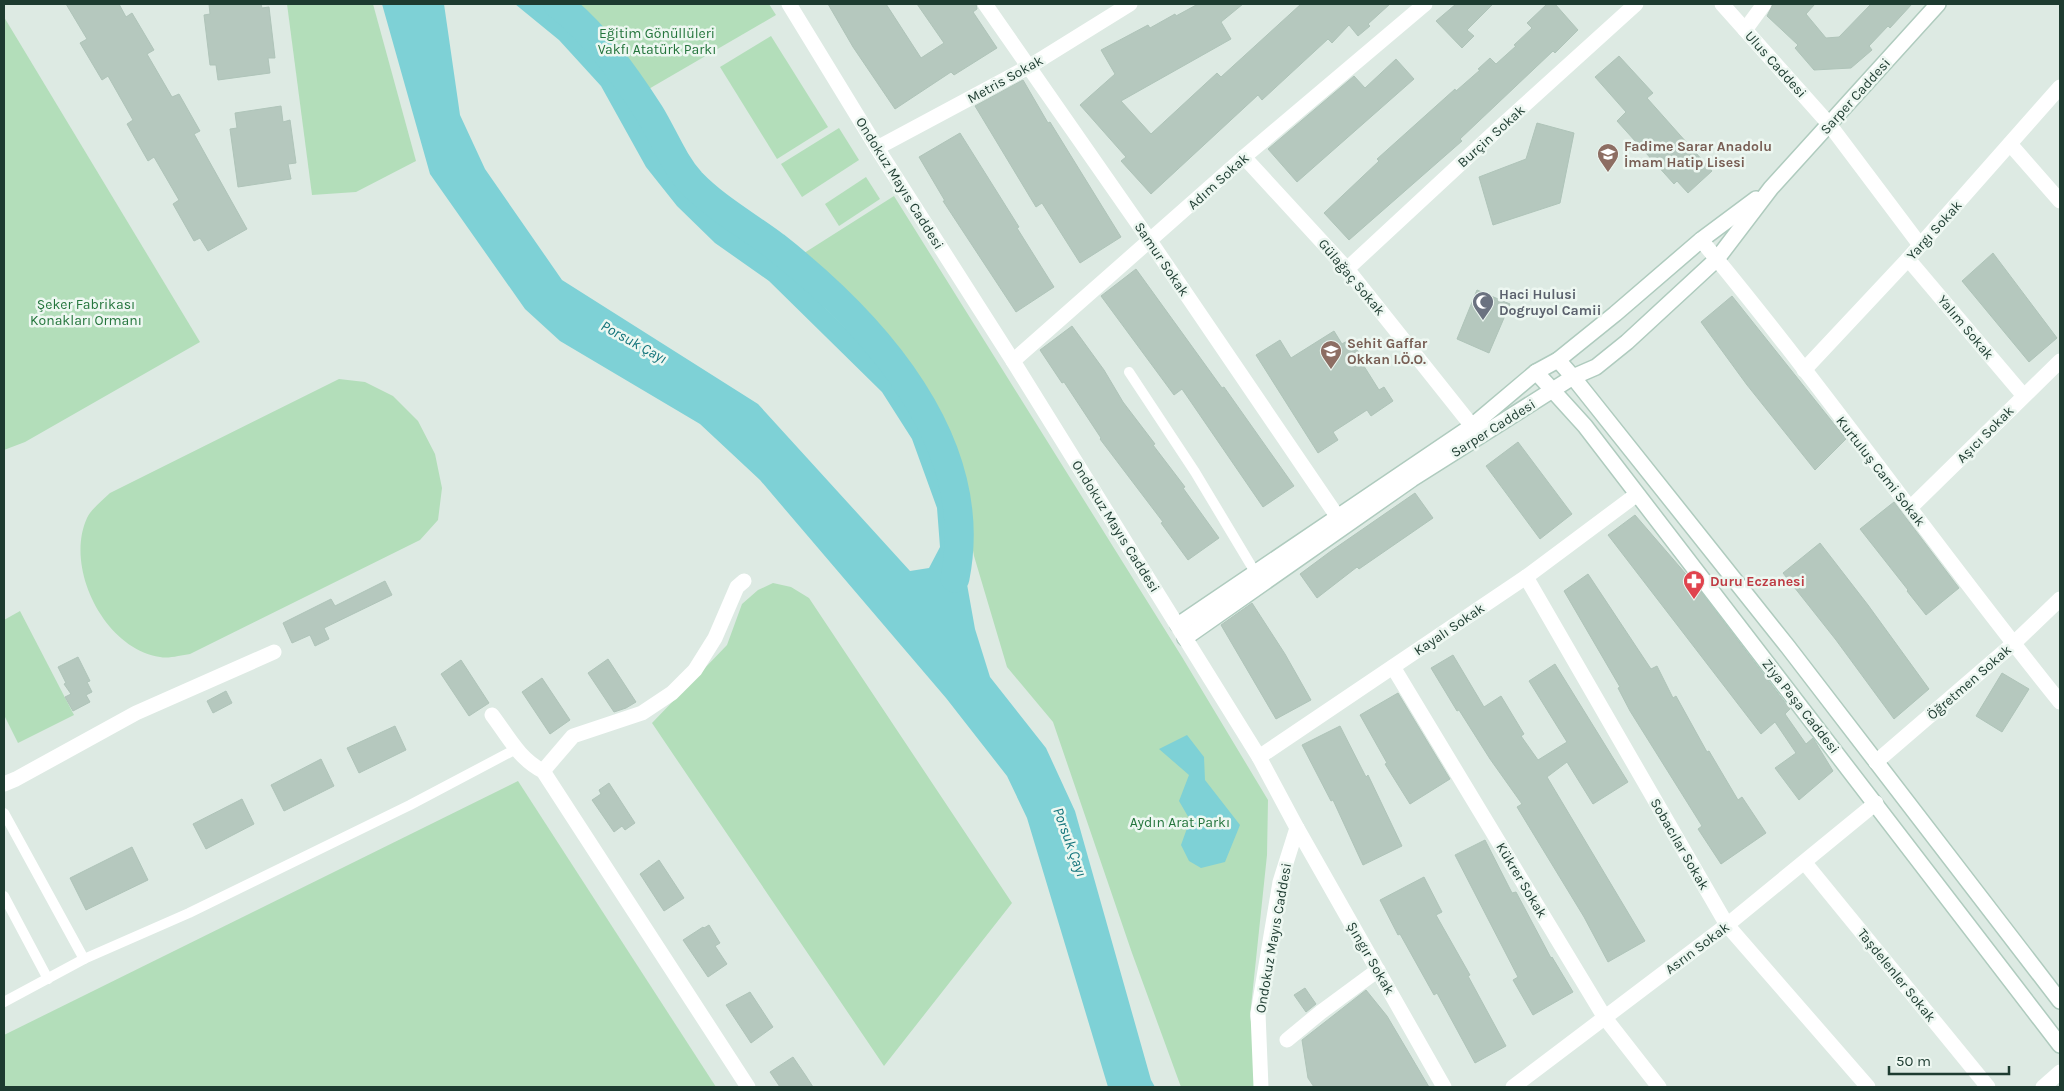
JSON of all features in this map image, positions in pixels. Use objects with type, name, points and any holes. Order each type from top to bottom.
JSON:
[{"type":"street","name":"Ondokuz Mayıs Caddesi","points":[[789,4],[877,148],[1013,361],[1182,632],[1259,757],[1297,828],[1280,882],[1258,1012],[1261,1087]]},
{"type":"street","name":"Samur Sokak","points":[[985,4],[1030,66],[1337,516]]},
{"type":"street","name":"Metris Sokak","points":[[877,148],[1030,66],[1130,4]]},
{"type":"street","name":"Adım Sokak","points":[[1013,361],[1244,157],[1424,4]]},
{"type":"street","name":"Burçin Sokak","points":[[1348,269],[1636,4]]},
{"type":"street","name":"Ulus Caddesi","points":[[1722,4],[1829,124],[1920,246]]},
{"type":"street","points":[[1745,30],[1764,4]]},
{"type":"street","name":"Sarper Caddesi","points":[[1182,632],[1412,479],[1573,377],[1596,367],[1619,349],[1717,259],[1772,188],[1938,4]]},
{"type":"street","name":"Yargı Sokak","points":[[1804,370],[1920,246],[2060,87]]},
{"type":"street","points":[[2010,144],[2060,201]]},
{"type":"street","name":"Gülağaç Sokak","points":[[1244,157],[1348,269],[1472,426]]},
{"type":"street","name":"Sarper Caddesi","points":[[1182,632],[1255,572],[1472,426],[1536,372],[1558,360],[1702,240],[1772,188]]},
{"type":"street","name":"Kurtuluş Cami Sokak","points":[[1702,240],[2060,702]]},
{"type":"street","name":"Yalım Sokak","points":[[1908,258],[2023,395]]},
{"type":"street","name":"Ziya Paşa Caddesi","points":[[1558,360],[1788,647],[2060,1001]]},
{"type":"street","name":"Aşıcı Sokak","points":[[1910,508],[2060,360]]},
{"type":"street","name":"Ziya Paşa Caddesi","points":[[1536,372],[1585,426],[1636,495],[1876,803],[2060,1044]]},
{"type":"street","name":"Kayalı Sokak","points":[[1259,757],[1526,577],[1636,495]]},
{"type":"street","name":"Sobacılar Sokak","points":[[1526,577],[1727,925],[1868,1087]]},
{"type":"street","points":[[543,771],[573,736],[642,713],[672,693],[695,670],[715,638],[737,587],[744,581]]},
{"type":"street","name":"Öğretmen Sokak","points":[[1876,762],[2014,644],[2060,599]]},
{"type":"street","points":[[4,784],[136,713],[274,652]]},
{"type":"street","name":"Kükrer Sokak","points":[[1393,667],[1606,1018],[1659,1087]]},
{"type":"street","points":[[492,715],[516,749],[530,764],[543,771],[748,1087]]},
{"type":"street","name":"Asrın Sokak","points":[[1513,1087],[1727,925],[1876,803]]},
{"type":"street","name":"Şıngır Sokak","points":[[1297,828],[1444,1087]]},
{"type":"street","name":"Taşdelenler Sokak","points":[[1805,863],[1988,1087]]},
{"type":"street","points":[[1286,1040],[1378,970]]},
{"type":"street","points":[[2043,1087],[2060,1072]]},
{"type":"lane","points":[[1129,372],[1195,472],[1255,572]]},
{"type":"lane","points":[[4,1002],[84,959],[216,900],[410,805],[516,749]]},
{"type":"lane","points":[[4,813],[84,959]]},
{"type":"lane","points":[[4,896],[48,979]]},
{"type":"green space","points":[[287,4],[373,4],[416,161],[356,192],[312,195]]},
{"type":"green space","name":"Eğitim Gönüllüleri Vakfı Atatürk Parkı","points":[[573,4],[769,4],[776,15],[647,90]]},
{"type":"green space","name":"Şeker Fabrikası Konakları Ormanı","points":[[4,17],[200,342],[25,442],[4,450]]},
{"type":"green space","points":[[771,36],[828,127],[777,159],[720,67]]},
{"type":"green space","points":[[839,128],[859,160],[802,197],[781,164]]},
{"type":"green space","points":[[866,177],[880,199],[839,226],[825,204]]},
{"type":"green space","name":"Aydın Arat Parkı","points":[[894,196],[1182,657],[1268,800],[1267,855],[1250,1016],[1262,1087],[1181,1087],[1132,953],[1053,722],[1007,667],[974,556],[954,448],[892,349],[801,255]]},
{"type":"green space","points":[[339,379],[365,382],[393,396],[418,421],[435,454],[442,488],[438,520],[420,540],[190,654],[160,657],[140,651],[122,639],[107,623],[94,603],[85,582],[81,560],[81,538],[91,511],[110,493]]},
{"type":"green space","points":[[773,583],[791,587],[809,598],[1012,903],[884,1066],[652,723],[727,645],[742,604],[758,590]]},
{"type":"green space","points":[[20,611],[74,715],[18,743],[4,715],[4,620]]},
{"type":"green space","points":[[518,781],[716,1087],[4,1087],[4,1035]]},
{"type":"water","points":[[382,4],[444,4],[460,115],[485,169],[562,280],[758,404],[910,571],[929,568],[940,547],[937,508],[912,439],[882,392],[769,281],[715,243],[677,206],[646,167],[601,86],[559,40],[515,4],[550,4],[575,23],[614,69],[677,178],[712,217],[781,264],[889,372],[919,413],[947,472],[975,629],[990,677],[1046,748],[1075,811],[1151,1080],[1155,1087],[1108,1087],[1027,818],[1007,776],[946,698],[760,480],[700,424],[560,341],[525,309],[430,174]]},
{"type":"water","points":[[1187,735],[1204,757],[1205,780],[1240,825],[1225,862],[1201,868],[1189,861],[1181,845],[1190,820],[1179,801],[1189,775],[1159,749]]},
{"type":"building","points":[[66,4],[119,4],[126,17],[132,13],[154,50],[147,54],[172,97],[179,94],[200,131],[194,134],[247,229],[208,251],[200,238],[194,241],[173,204],[179,200],[154,157],[148,161],[127,124],[133,120],[108,76],[102,80],[80,43],[87,39]]},
{"type":"building","points":[[209,4],[261,4],[262,8],[269,7],[275,58],[268,58],[270,73],[218,80],[216,65],[210,65],[204,15],[210,14]]},
{"type":"building","points":[[828,4],[886,4],[921,58],[944,43],[917,4],[976,4],[977,9],[973,12],[997,48],[954,75],[951,72],[895,109],[853,47]]},
{"type":"building","points":[[1198,4],[1243,4],[1221,22],[1231,39],[1121,101],[1151,134],[1217,73],[1221,77],[1301,4],[1390,4],[1358,36],[1349,25],[1332,43],[1328,39],[1262,100],[1258,95],[1151,194],[1121,161],[1126,157],[1080,105],[1115,74],[1101,50],[1148,25],[1150,28]]},
{"type":"building","points":[[1456,4],[1493,4],[1467,30],[1474,36],[1462,48],[1436,21]]},
{"type":"building","points":[[1547,4],[1555,4],[1578,30],[1555,53],[1553,51],[1460,139],[1462,141],[1349,240],[1324,213],[1379,161],[1377,159],[1455,89],[1456,91],[1480,70],[1478,69],[1490,58],[1496,64],[1516,46],[1514,45],[1532,28],[1527,23]]},
{"type":"building","points":[[1773,4],[1815,4],[1806,14],[1826,38],[1839,37],[1871,4],[1912,4],[1890,28],[1888,26],[1869,46],[1872,50],[1851,68],[1814,70],[1795,48],[1798,45],[1767,16]]},
{"type":"building","points":[[1619,56],[1653,93],[1647,98],[1712,171],[1688,193],[1677,181],[1674,184],[1617,121],[1626,112],[1595,77]]},
{"type":"building","points":[[1396,59],[1414,79],[1297,182],[1268,149],[1354,76],[1365,88]]},
{"type":"building","points":[[1023,80],[1048,123],[1050,122],[1121,237],[1080,263],[1042,203],[1036,207],[975,106]]},
{"type":"building","points":[[281,106],[283,122],[290,120],[296,163],[288,164],[291,179],[238,187],[230,129],[237,128],[235,113]]},
{"type":"building","points":[[1537,123],[1574,133],[1560,203],[1493,225],[1479,177],[1526,159]]},
{"type":"building","points":[[960,133],[1054,287],[1016,312],[943,201],[945,201],[919,157]]},
{"type":"building","points":[[1993,253],[2057,338],[2029,362],[1962,281]]},
{"type":"building","points":[[1136,269],[1222,388],[1224,387],[1294,486],[1263,507],[1182,389],[1174,395],[1101,296]]},
{"type":"building","name":"Haci Hulusi Dogruyol Camii","points":[[1477,290],[1510,304],[1489,353],[1457,339]]},
{"type":"building","points":[[1732,296],[1846,439],[1815,470],[1747,385],[1701,322]]},
{"type":"building","points":[[1072,326],[1219,538],[1188,560],[1161,523],[1163,522],[1100,439],[1064,382],[1062,383],[1040,350]]},
{"type":"building","points":[[1334,331],[1342,344],[1350,339],[1360,354],[1357,355],[1379,390],[1384,387],[1393,401],[1371,416],[1367,410],[1333,432],[1338,440],[1318,453],[1256,355],[1280,340],[1291,358]]},
{"type":"building","points":[[1518,442],[1572,514],[1540,539],[1486,466]]},
{"type":"building","points":[[1415,493],[1433,518],[1359,569],[1357,567],[1317,598],[1300,574]]},
{"type":"building","points":[[1894,502],[1959,588],[1926,615],[1860,529]]},
{"type":"building","points":[[1635,515],[1698,588],[1790,709],[1785,714],[1806,744],[1813,738],[1833,771],[1799,800],[1775,768],[1796,753],[1775,722],[1761,734],[1608,535]]},
{"type":"building","points":[[1820,543],[1929,689],[1894,719],[1836,640],[1783,573]]},
{"type":"building","points":[[1588,574],[1651,669],[1657,666],[1673,698],[1676,696],[1707,752],[1709,751],[1738,800],[1742,797],[1766,833],[1721,864],[1698,829],[1702,826],[1630,711],[1618,688],[1620,687],[1564,591]]},
{"type":"building","points":[[385,581],[392,595],[324,628],[329,639],[315,646],[310,635],[292,643],[283,623],[331,599],[335,606]]},
{"type":"building","points":[[1252,603],[1285,654],[1311,700],[1276,719],[1221,625]]},
{"type":"building","points":[[1453,655],[1484,707],[1501,696],[1524,734],[1521,736],[1538,760],[1567,742],[1529,681],[1555,664],[1628,782],[1593,804],[1567,762],[1547,777],[1645,941],[1608,962],[1584,917],[1517,807],[1522,804],[1490,759],[1459,710],[1457,711],[1431,668]]},
{"type":"building","points":[[78,657],[90,681],[87,682],[92,692],[86,695],[90,702],[73,711],[65,697],[71,694],[64,684],[66,683],[58,667]]},
{"type":"building","points":[[608,659],[636,702],[614,712],[588,673]]},
{"type":"building","points":[[461,660],[489,703],[469,716],[441,674]]},
{"type":"building","points":[[2002,673],[2029,689],[2002,732],[1976,716]]},
{"type":"building","points":[[542,678],[570,720],[550,734],[522,692]]},
{"type":"building","points":[[226,691],[232,703],[213,713],[207,701]]},
{"type":"building","points":[[1398,693],[1450,779],[1410,804],[1385,764],[1387,763],[1360,715]]},
{"type":"building","points":[[395,726],[406,750],[359,773],[347,748]]},
{"type":"building","points":[[1340,726],[1366,777],[1368,775],[1402,846],[1363,865],[1333,800],[1331,801],[1302,745]]},
{"type":"building","points":[[321,759],[334,786],[284,811],[271,785]]},
{"type":"building","points":[[609,783],[635,823],[625,830],[622,826],[614,832],[592,800],[601,794],[599,790]]},
{"type":"building","points":[[242,799],[254,824],[206,849],[193,824]]},
{"type":"building","points":[[1485,840],[1512,893],[1516,892],[1551,958],[1573,992],[1533,1015],[1513,980],[1518,977],[1455,855]]},
{"type":"building","points":[[132,847],[148,880],[86,910],[70,878]]},
{"type":"building","points":[[659,860],[684,898],[664,911],[640,874]]},
{"type":"building","points":[[1424,877],[1442,912],[1436,915],[1470,975],[1468,976],[1506,1046],[1475,1063],[1437,993],[1434,995],[1400,934],[1398,935],[1380,900]]},
{"type":"building","points":[[709,925],[720,943],[715,946],[727,964],[708,977],[683,940]]},
{"type":"building","points":[[1305,988],[1316,1004],[1306,1012],[1294,995]]},
{"type":"building","points":[[1366,990],[1387,1016],[1429,1087],[1314,1087],[1308,1078],[1302,1040]]},
{"type":"building","points":[[750,992],[773,1027],[751,1043],[726,1005]]},
{"type":"building","points":[[793,1057],[813,1087],[780,1087],[770,1072]]},
{"type":"waterway","name":"Porsuk Çayı","points":[[558,4],[572,15],[597,41],[620,70],[650,114],[674,158],[691,182],[711,200],[775,246],[812,277],[849,312],[883,349],[912,390],[936,434],[952,480],[959,528],[955,578]]},
{"type":"place","name":"Fadime Sarar Anadolu İmam Hatip Lisesi","points":[[1608,173]]},
{"type":"place","name":"Haci Hulusi Dogruyol Camii","points":[[1483,321]]},
{"type":"place","name":"Sehit Gaffar Okkan I.Ö.O.","points":[[1331,370]]},
{"type":"place","name":"Duru Eczanesi","points":[[1694,600]]}]
